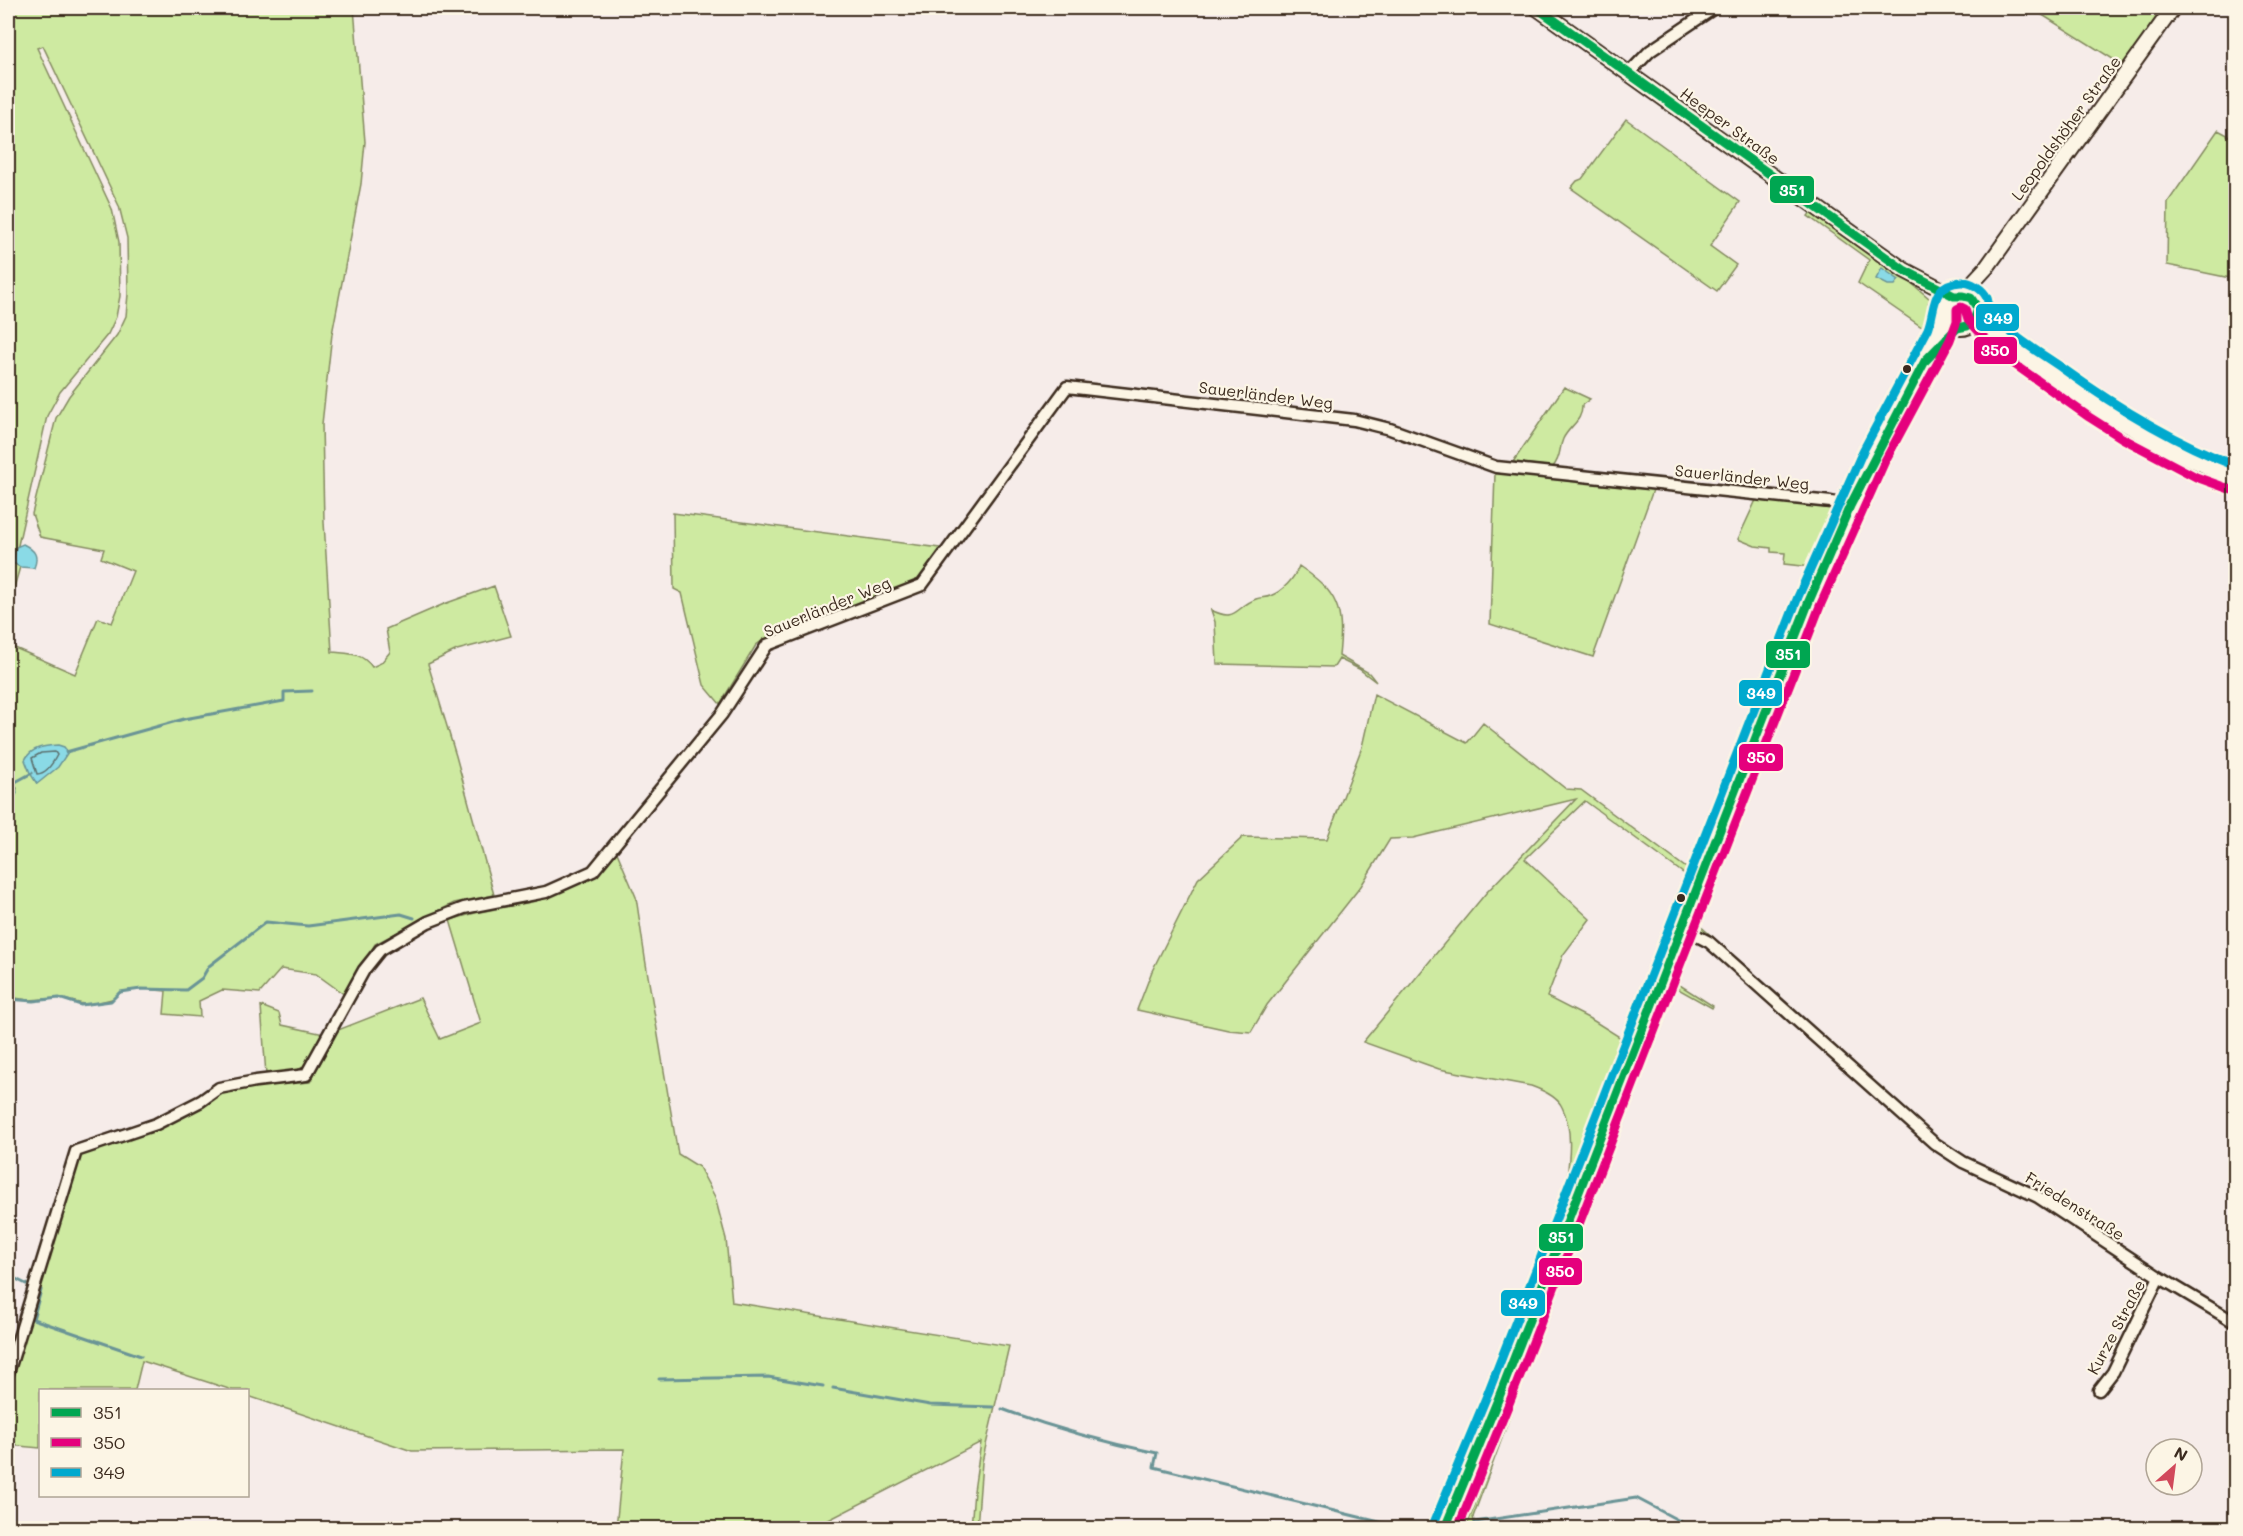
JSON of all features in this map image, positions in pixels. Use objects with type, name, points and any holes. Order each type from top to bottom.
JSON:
[{"type":"street","name":"Heeper Straße","points":[[1538,8],[1904,270],[1958,295]]},
{"type":"street","points":[[1628,74],[1650,51],[1714,8]]},
{"type":"street","name":"Leopoldshöher Straße","points":[[1958,295],[1987,267],[2173,8]]},
{"type":"street","name":"Leopoldshöher Straße","points":[[1977,307],[1987,267]]},
{"type":"street","name":"Heeper Straße","points":[[1904,270],[1945,314]]},
{"type":"street","points":[[1445,1528],[1499,1397],[1682,928],[1736,783],[1809,601],[1874,456],[1925,361],[1945,314],[1947,302],[1958,295],[1970,297],[2004,342]]},
{"type":"street","points":[[1925,361],[1963,327],[1976,321],[1977,307]]},
{"type":"street","points":[[1945,314],[1951,325],[2004,342],[2128,427],[2202,466],[2235,479]]},
{"type":"street","name":"Sauerländer Weg","points":[[8,1373],[76,1151],[156,1124],[201,1101],[219,1088],[306,1075],[364,970],[380,950],[428,922],[464,908],[546,892],[592,871],[722,714],[767,645],[922,585],[1067,387],[1354,420],[1390,429],[1496,467],[1832,502],[1850,506]]},
{"type":"street","name":"Friedenstraße","points":[[1682,928],[1709,942],[1934,1143],[1964,1162],[2038,1197],[2235,1323]]},
{"type":"street","name":"Kurze Straße","points":[[2099,1390],[2113,1372],[2159,1276]]},
{"type":"green space","points":[[8,8],[354,8],[365,142],[361,184],[332,334],[322,424],[324,522],[332,652],[359,656],[372,667],[381,663],[390,652],[386,629],[494,586],[511,636],[457,650],[428,664],[494,895],[454,903],[375,944],[345,995],[316,974],[281,969],[260,993],[222,990],[199,1001],[200,1017],[164,1014],[166,991],[144,989],[123,991],[112,999],[87,1005],[59,998],[29,1000],[8,997],[8,810],[17,788],[8,783],[8,645],[75,674],[98,618],[112,623],[133,571],[101,558],[104,549],[40,537],[32,514],[56,418],[69,396],[117,335],[126,316],[128,294],[127,238],[119,206],[43,46],[37,48],[112,209],[119,242],[120,296],[116,317],[108,334],[60,392],[47,416],[14,563],[20,567],[8,608]]},
{"type":"green space","points":[[2031,8],[2163,8],[2124,66]]},
{"type":"green space","points":[[1626,119],[1740,202],[1710,246],[1736,265],[1717,291],[1571,188],[1582,179]]},
{"type":"green space","points":[[2218,130],[2235,139],[2235,279],[2167,265],[2168,202]]},
{"type":"green space","points":[[1812,211],[1902,275],[1930,299],[1928,303],[1934,322],[1924,349],[1905,378],[1850,495],[1839,501],[1926,330],[1858,283],[1869,260],[1808,216]]},
{"type":"green space","points":[[1957,300],[1965,300],[1972,307],[1972,315],[1965,322],[1957,322],[1950,315],[1950,307]]},
{"type":"green space","points":[[1947,343],[1950,344],[1897,426],[1919,382]]},
{"type":"green space","points":[[1564,387],[1590,399],[1582,405],[1578,419],[1563,439],[1558,459],[1553,467],[1513,462]]},
{"type":"green space","points":[[1495,473],[1653,490],[1593,657],[1490,624]]},
{"type":"green space","points":[[1756,500],[1836,509],[1840,516],[1819,561],[1693,882],[1691,880],[1682,903],[1684,905],[1441,1528],[1432,1528],[1565,1194],[1570,1150],[1568,1127],[1560,1103],[1540,1089],[1439,1069],[1363,1042],[1486,893],[1576,799],[1413,838],[1390,839],[1361,886],[1267,1005],[1251,1032],[1228,1030],[1137,1010],[1152,971],[1198,879],[1243,837],[1327,839],[1362,747],[1374,694],[1467,743],[1483,723],[1566,789],[1581,790],[1689,870],[1811,567],[1784,564],[1785,553],[1771,552],[1771,548],[1755,546],[1738,539]],"holes":[[[1585,801],[1687,876],[1624,1040],[1594,1021],[1547,997],[1563,955],[1590,919],[1525,859]]]},
{"type":"green space","points":[[673,513],[941,548],[919,580],[765,639],[756,645],[720,704],[704,685],[682,593],[674,589]]},
{"type":"green space","points":[[1850,516],[1849,534],[1804,639],[1714,870],[1712,869],[1786,668]]},
{"type":"green space","points":[[1299,566],[1323,585],[1336,604],[1340,626],[1339,656],[1369,673],[1376,682],[1359,669],[1339,659],[1334,667],[1217,664],[1215,622],[1211,610],[1220,614],[1231,614],[1249,602],[1275,594],[1288,584]]},
{"type":"green space","points":[[616,850],[636,897],[678,1154],[699,1167],[715,1197],[726,1239],[732,1302],[1009,1346],[982,1462],[977,1528],[971,1528],[981,1442],[813,1528],[616,1528],[624,1449],[412,1451],[249,1396],[249,1389],[229,1389],[142,1361],[135,1389],[39,1389],[39,1448],[8,1445],[8,1384],[80,1154],[224,1091],[310,1082],[338,1030],[420,998],[440,1039],[481,1023],[450,920],[536,901],[581,883],[597,873]]},
{"type":"green space","points":[[1697,923],[1940,1140],[1978,1164],[2044,1196],[1967,1160],[1942,1144],[1696,927]]},
{"type":"green space","points":[[1687,939],[1463,1528],[1451,1528],[1681,942]]},
{"type":"green space","points":[[1675,982],[1713,1006],[1712,1008],[1673,986]]},
{"type":"green space","points":[[261,1006],[279,1013],[282,1025],[324,1034],[304,1067],[290,1072],[266,1075]]},
{"type":"green space","points":[[1521,1387],[1473,1517],[1475,1525],[1466,1528]]},
{"type":"water","points":[[1882,268],[1899,280],[1895,285],[1888,285],[1876,279]]},
{"type":"water","points":[[23,544],[35,554],[34,568],[20,567],[13,563],[16,547]]},
{"type":"water","points":[[58,745],[64,747],[68,752],[58,767],[37,784],[25,760],[35,750]]},
{"type":"water","points":[[8,783],[15,783],[17,793],[8,809]]},
{"type":"waterway","points":[[66,752],[184,719],[284,701],[284,692],[312,691]]},
{"type":"waterway","points":[[8,786],[32,773]]},
{"type":"waterway","points":[[8,999],[33,1001],[59,998],[81,1005],[111,1001],[120,992],[141,989],[186,990],[202,978],[209,966],[266,922],[308,926],[401,914],[414,918]]},
{"type":"waterway","points":[[8,1275],[26,1284]]},
{"type":"waterway","points":[[41,1290],[33,1319],[141,1356]]},
{"type":"waterway","points":[[659,1379],[768,1377],[823,1386]]},
{"type":"waterway","points":[[833,1388],[930,1405],[993,1407]]},
{"type":"waterway","points":[[1002,1409],[1079,1434],[1157,1453],[1154,1467],[1404,1528]]},
{"type":"waterway","points":[[1475,1522],[1636,1498],[1693,1528]]},
{"type":"transit line","name":"351","points":[[1445,1528],[1499,1397],[1809,601],[1850,506],[1925,361],[1957,328],[1967,326],[1974,321],[1978,309],[1971,298],[1954,296],[1904,270],[1537,8]]},
{"type":"transit line","name":"349","points":[[1434,1523],[1488,1393],[1798,597],[1863,451],[1928,329],[1939,292],[1944,287],[1961,282],[1976,286],[1983,292],[1989,307],[2000,321],[2031,347],[2146,423],[2236,466]]},
{"type":"transit line","name":"350","points":[[1458,1528],[1510,1401],[1820,606],[1885,461],[1950,340],[1957,321],[1957,309],[1961,307],[1965,309],[1968,319],[1996,351],[2089,417],[2122,438],[2196,477],[2232,490]]}]
